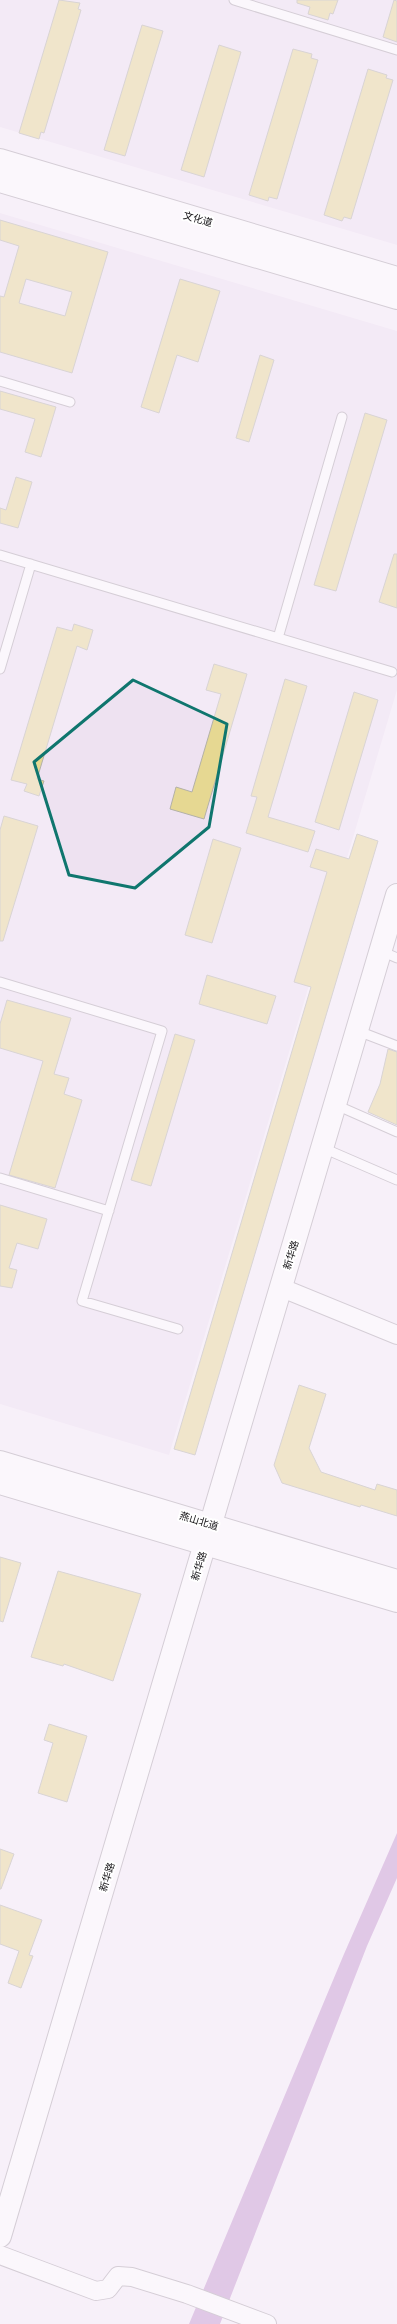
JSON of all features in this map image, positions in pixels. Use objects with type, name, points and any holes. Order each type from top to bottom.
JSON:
[{"type":"main road","name":"文化道","points":[[0,160],[397,278]]},
{"type":"main road","name":"文化道","points":[[0,181],[397,298]]},
{"type":"main road","name":"新华路","points":[[0,2236],[358,1030],[389,955],[397,895]]},
{"type":"main road","name":"燕山北道","points":[[0,1462],[397,1601]]},
{"type":"main road","name":"燕山北道","points":[[0,1483],[397,1580]]},
{"type":"street","points":[[282,1288],[397,1335]]},
{"type":"street","points":[[0,2255],[96,2291],[108,2289],[118,2276],[132,2277],[187,2294],[267,2324]]},
{"type":"lane","points":[[234,0],[397,50]]},
{"type":"lane","points":[[0,381],[70,402]]},
{"type":"lane","points":[[278,638],[342,417]]},
{"type":"lane","points":[[0,555],[392,672]]},
{"type":"lane","points":[[0,669],[31,564]]},
{"type":"lane","points":[[0,982],[162,1031],[82,1301],[178,1329]]},
{"type":"lane","points":[[358,1030],[397,1046]]},
{"type":"lane","points":[[336,1106],[397,1132]]},
{"type":"lane","points":[[323,1148],[397,1180]]},
{"type":"lane","points":[[0,1178],[108,1211]]},
{"type":"highlighted area","points":[[133,680],[227,724],[209,827],[135,888],[69,875],[34,762]]},
{"type":"shaded area","points":[[0,0],[397,0],[397,245],[0,127]]},
{"type":"shaded area","points":[[0,213],[397,331],[397,690],[169,1455],[0,1404]]},
{"type":"shaded area","points":[[397,1833],[397,1878],[367,1946],[220,2324],[189,2324],[344,1954]]},
{"type":"building","points":[[59,0],[80,3],[78,9],[81,10],[44,133],[41,132],[39,139],[19,133]]},
{"type":"building","points":[[297,0],[338,0],[333,14],[330,13],[328,20],[308,14],[310,7],[297,3]]},
{"type":"building","points":[[394,0],[397,1],[397,42],[383,37]]},
{"type":"building","points":[[142,25],[163,31],[125,156],[104,150]]},
{"type":"building","points":[[219,45],[241,52],[204,177],[181,170]]},
{"type":"building","points":[[293,49],[312,54],[311,58],[318,60],[277,199],[269,197],[268,201],[249,195]]},
{"type":"building","points":[[368,69],[387,75],[386,78],[393,80],[351,219],[344,217],[342,221],[324,215]]},
{"type":"building","points":[[0,220],[108,252],[72,373],[0,352],[0,296],[4,297],[19,246],[0,240]],"holes":[[[26,279],[72,292],[65,316],[19,303]]]},
{"type":"building","points":[[180,279],[220,291],[198,362],[177,355],[159,413],[141,407]]},
{"type":"building","points":[[260,355],[274,360],[249,442],[236,438]]},
{"type":"building","points":[[0,391],[56,407],[41,457],[25,452],[35,419],[0,409]]},
{"type":"building","points":[[365,413],[387,420],[336,591],[314,585]]},
{"type":"building","points":[[16,477],[32,482],[18,528],[0,523],[0,508],[6,510]]},
{"type":"building","points":[[394,554],[397,554],[397,608],[379,602]]},
{"type":"building","points":[[74,624],[93,630],[87,650],[77,646],[37,779],[44,781],[39,796],[24,791],[27,784],[11,780],[57,627],[72,631]]},
{"type":"building","points":[[214,664],[247,674],[204,819],[170,809],[176,787],[192,792],[221,694],[206,690]]},
{"type":"building","points":[[285,679],[307,686],[268,817],[315,831],[308,852],[246,833],[257,797],[251,796]]},
{"type":"building","points":[[354,692],[378,700],[339,830],[315,822]]},
{"type":"building","points":[[4,816],[38,826],[3,941],[0,941],[0,830]]},
{"type":"building","points":[[357,834],[378,841],[195,1455],[174,1449],[311,987],[294,982],[327,872],[310,867],[316,849],[349,859]]},
{"type":"building","points":[[213,839],[241,848],[212,943],[185,935]]},
{"type":"building","points":[[207,975],[276,996],[267,1024],[199,1004]]},
{"type":"building","points":[[7,1000],[71,1018],[54,1074],[69,1078],[64,1094],[82,1100],[55,1188],[9,1175],[43,1061],[0,1048],[0,1024]]},
{"type":"building","points":[[175,1034],[195,1040],[151,1186],[131,1180]]},
{"type":"building","points":[[388,1049],[397,1052],[397,1125],[368,1112],[380,1084]]},
{"type":"building","points":[[0,1205],[47,1219],[38,1249],[17,1243],[9,1268],[17,1270],[12,1288],[0,1286]]},
{"type":"building","points":[[299,1385],[326,1394],[309,1448],[321,1472],[375,1490],[377,1484],[397,1490],[397,1516],[361,1505],[360,1507],[282,1483],[274,1465]]},
{"type":"building","points":[[0,1557],[21,1563],[3,1622],[0,1621]]},
{"type":"building","points":[[58,1571],[141,1594],[113,1681],[64,1664],[63,1666],[31,1657]]},
{"type":"building","points":[[49,1724],[87,1736],[67,1802],[38,1793],[53,1743],[44,1740]]},
{"type":"building","points":[[0,1849],[14,1854],[1,1889],[0,1889]]},
{"type":"building","points":[[0,1905],[42,1920],[29,1955],[33,1956],[21,1988],[8,1983],[19,1951],[0,1944]]}]
